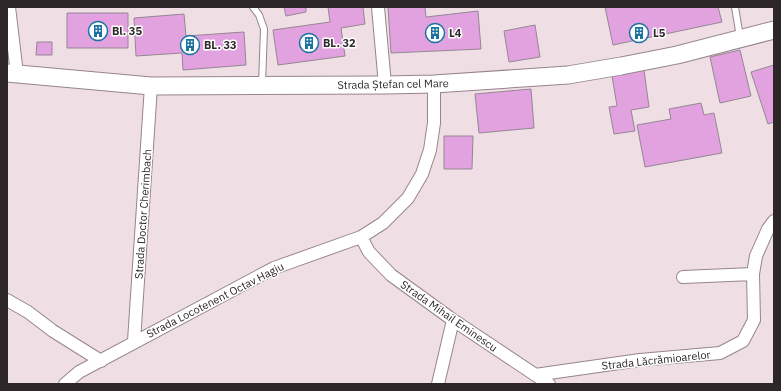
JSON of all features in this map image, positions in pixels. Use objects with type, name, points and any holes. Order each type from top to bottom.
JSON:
[{"type":"street","points":[[9,7],[12,74]]},
{"type":"street","points":[[378,7],[385,85]]},
{"type":"street","name":"Strada Ștefan cel Mare","points":[[12,74],[151,86],[434,84],[568,75],[677,55],[774,30]]},
{"type":"street","name":"Strada Locotenent Octav Hagiu","points":[[65,384],[78,372],[274,268],[361,237],[383,223],[408,198],[422,174],[430,150],[434,123],[434,84]]},
{"type":"street","name":"Strada Doctor Cherimbach","points":[[134,341],[151,86]]},
{"type":"street","name":"Strada Lăcrămioarelor","points":[[535,376],[640,360],[720,353],[743,341],[754,320],[754,274],[756,256],[768,229],[774,221]]},
{"type":"street","name":"Strada Mihail Eminescu","points":[[361,237],[369,252],[391,275],[453,320],[549,384]]},
{"type":"street","points":[[683,277],[754,274]]},
{"type":"street","points":[[7,300],[28,312],[53,331],[100,361]]},
{"type":"street","points":[[438,384],[453,320]]},
{"type":"lane","points":[[253,7],[259,16],[264,29],[262,86]]},
{"type":"lane","points":[[735,7],[741,39]]},
{"type":"building","points":[[284,7],[306,7],[306,12],[286,16]]},
{"type":"building","name":"BL. 32","points":[[328,7],[363,7],[365,24],[341,28],[345,56],[278,65],[273,30],[330,22]]},
{"type":"building","name":"L4","points":[[388,7],[425,7],[426,17],[478,11],[481,49],[391,53]]},
{"type":"building","name":"L5","points":[[605,7],[718,7],[722,22],[613,45]]},
{"type":"building","name":"Bl. 35","points":[[67,13],[128,13],[128,48],[67,48]]},
{"type":"building","name":"BL. 33","points":[[184,14],[186,36],[244,32],[246,65],[183,70],[182,53],[136,56],[134,18]]},
{"type":"building","points":[[535,25],[540,57],[509,62],[504,31]]},
{"type":"building","points":[[37,42],[52,42],[52,55],[36,55]]},
{"type":"building","points":[[740,50],[751,96],[720,103],[710,57]]},
{"type":"building","points":[[774,65],[774,122],[768,124],[751,72]]},
{"type":"building","points":[[644,70],[649,107],[631,110],[635,131],[614,134],[609,107],[617,106],[612,76]]},
{"type":"building","points":[[531,89],[534,128],[479,133],[475,94]]},
{"type":"building","points":[[701,103],[704,115],[714,113],[722,153],[645,167],[637,125],[671,119],[669,109]]},
{"type":"building","points":[[444,136],[473,136],[472,169],[444,169]]},
{"type":"place","name":"Bl. 35","points":[[98,31]]},
{"type":"place","name":"L4","points":[[435,33]]},
{"type":"place","name":"L5","points":[[639,33]]},
{"type":"place","name":"BL. 32","points":[[309,43]]},
{"type":"place","name":"BL. 33","points":[[190,45]]}]
